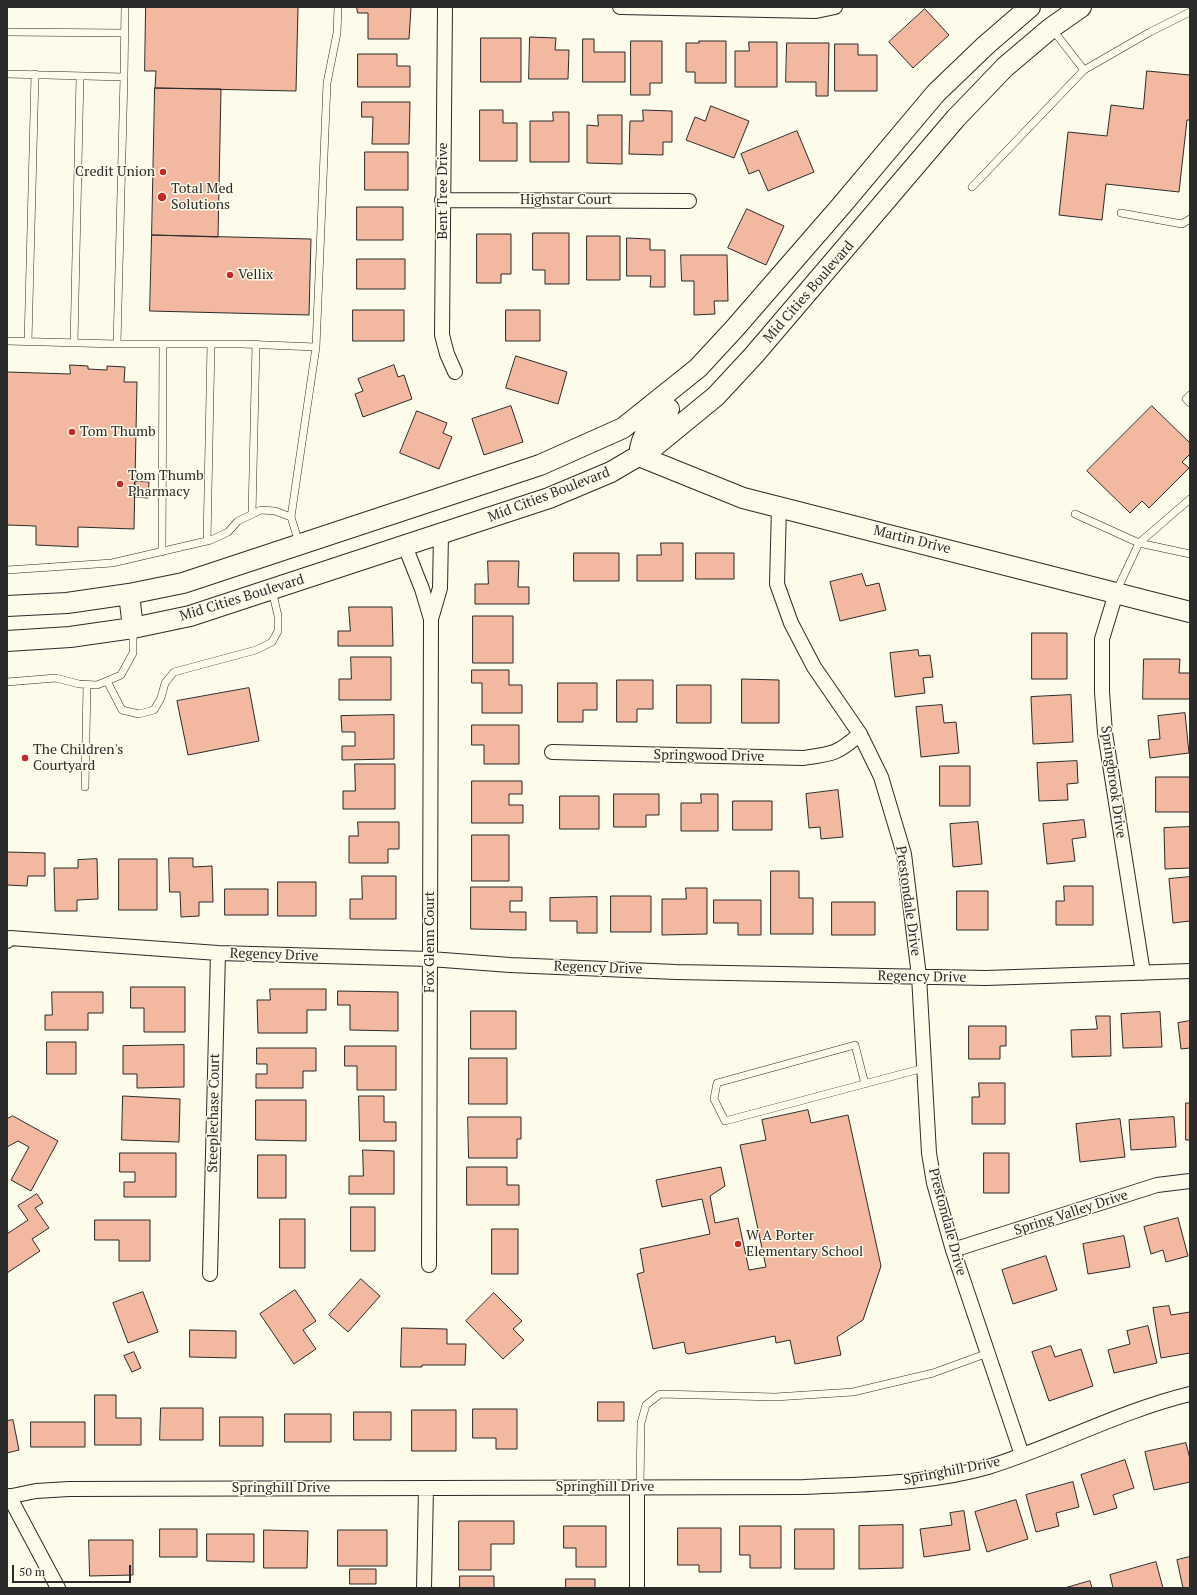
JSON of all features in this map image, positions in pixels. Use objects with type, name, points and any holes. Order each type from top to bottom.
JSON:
[{"type":"main road","points":[[7,606],[67,603],[129,594],[183,583],[540,465],[623,428],[698,368],[831,218],[936,93],[986,45],[1030,7]]},
{"type":"main road","points":[[1036,7],[1051,28]]},
{"type":"main road","name":"Mid Cities Boulevard","points":[[7,641],[70,637],[133,628],[190,616],[549,498],[611,472],[639,456],[655,446],[716,396],[754,355],[847,248],[956,118],[1005,67],[1051,28],[1081,7]]},
{"type":"main road","points":[[639,456],[640,445],[652,423],[702,381],[710,355]]},
{"type":"main road","name":"Martin Drive","points":[[639,456],[743,498],[1190,612]]},
{"type":"main road","points":[[129,594],[133,628]]},
{"type":"street","name":"Bent Tree Drive","points":[[445,7],[442,200],[442,335],[447,354],[455,372]]},
{"type":"street","points":[[620,7],[816,12],[835,7]]},
{"type":"street","name":"Highstar Court","points":[[442,200],[689,201]]},
{"type":"street","name":"Prestondale Drive","points":[[779,506],[777,584],[791,622],[814,667],[860,734],[881,777],[904,854],[919,976],[930,1160],[934,1183],[953,1250],[1022,1455]]},
{"type":"street","name":"Fox Glenn Court","points":[[429,1265],[431,619],[440,588],[441,534]]},
{"type":"street","name":"Fox Glenn Court","points":[[405,546],[422,589],[431,619]]},
{"type":"street","name":"Springbrook Drive","points":[[1116,593],[1102,639],[1102,692],[1105,733],[1143,972]]},
{"type":"street","name":"Springwood Drive","points":[[552,752],[803,758],[833,754],[844,748],[860,734]]},
{"type":"street","name":"Regency Drive","points":[[7,941],[10,938],[218,953],[430,959],[518,965],[676,972],[986,978],[1190,971]]},
{"type":"street","name":"Steeplechase Court","points":[[210,1274],[218,953]]},
{"type":"street","name":"Spring Valley Drive","points":[[953,1250],[1157,1185],[1190,1181]]},
{"type":"street","name":"Springhill Drive","points":[[8,1497],[36,1491],[69,1489],[804,1487],[915,1481],[986,1467],[1022,1455],[1134,1412],[1190,1394]]},
{"type":"street","points":[[637,1588],[639,1487]]},
{"type":"street","points":[[424,1588],[426,1488]]},
{"type":"street","points":[[8,1497],[58,1588]]},
{"type":"lane","points":[[117,344],[125,7]]},
{"type":"lane","points":[[300,545],[291,517],[316,347],[327,83],[337,33],[338,7]]},
{"type":"lane","points":[[972,187],[1084,70],[1150,32],[1190,12]]},
{"type":"lane","points":[[1051,28],[1084,70]]},
{"type":"lane","points":[[7,32],[124,33]]},
{"type":"lane","points":[[7,74],[124,77]]},
{"type":"lane","points":[[28,342],[35,74]]},
{"type":"lane","points":[[74,343],[80,76]]},
{"type":"lane","points":[[1121,213],[1182,224],[1190,219]]},
{"type":"lane","points":[[7,341],[117,344],[256,344],[316,347]]},
{"type":"lane","points":[[162,552],[163,344]]},
{"type":"lane","points":[[207,541],[210,344]]},
{"type":"lane","points":[[252,514],[256,344]]},
{"type":"lane","points":[[1190,395],[1186,399],[1190,403]]},
{"type":"lane","points":[[1116,593],[1139,543],[1190,499]]},
{"type":"lane","points":[[7,570],[112,563],[162,552],[207,541],[228,532],[238,521],[261,510],[275,511],[291,517]]},
{"type":"lane","points":[[1075,514],[1139,543],[1190,554]]},
{"type":"lane","points":[[107,681],[122,710],[139,714],[154,710],[161,698],[165,683],[174,672],[256,650],[272,642],[278,631],[278,616],[272,589]]},
{"type":"lane","points":[[7,682],[56,678],[79,684],[98,685],[121,675],[133,653],[133,628]]},
{"type":"lane","points":[[85,787],[87,685]]},
{"type":"lane","points":[[865,1084],[855,1045],[718,1083],[714,1099],[725,1121],[865,1084],[924,1068]]},
{"type":"lane","points":[[639,1487],[641,1423],[646,1405],[660,1394],[775,1397],[853,1392],[933,1373],[988,1353]]},
{"type":"building","points":[[146,7],[298,7],[296,91],[155,88],[156,71],[145,71]]},
{"type":"building","points":[[357,7],[411,7],[409,39],[368,39],[368,13],[358,13]]},
{"type":"building","points":[[925,9],[949,35],[913,68],[889,42]]},
{"type":"building","points":[[530,37],[556,38],[555,50],[569,50],[568,79],[529,79]]},
{"type":"building","points":[[481,38],[521,38],[521,82],[481,82]]},
{"type":"building","points":[[583,39],[594,39],[594,52],[625,52],[625,82],[583,82]]},
{"type":"building","points":[[631,41],[662,41],[662,83],[650,83],[650,95],[631,95]]},
{"type":"building","points":[[699,41],[726,41],[726,83],[695,83],[695,72],[686,72],[686,43],[699,43]]},
{"type":"building","points":[[749,42],[777,42],[777,87],[735,87],[735,51],[749,51]]},
{"type":"building","points":[[787,43],[829,43],[828,96],[816,96],[816,82],[786,82]]},
{"type":"building","points":[[835,44],[858,44],[858,55],[877,55],[877,91],[835,91]]},
{"type":"building","points":[[358,54],[397,54],[397,66],[410,66],[410,87],[358,87]]},
{"type":"building","points":[[1147,71],[1190,75],[1190,120],[1187,120],[1179,192],[1106,184],[1102,220],[1059,215],[1068,132],[1107,136],[1111,105],[1143,109]]},
{"type":"building","points":[[155,88],[221,89],[218,237],[152,235]]},
{"type":"building","points":[[362,102],[410,102],[409,144],[372,144],[373,117],[362,117]]},
{"type":"building","points":[[711,106],[749,121],[734,158],[686,140],[695,117],[705,121]]},
{"type":"building","points":[[480,110],[503,110],[503,123],[517,123],[517,161],[480,161]]},
{"type":"building","points":[[643,110],[672,111],[672,142],[663,142],[663,155],[629,154],[630,121],[643,121]]},
{"type":"building","points":[[553,112],[569,112],[569,162],[530,162],[530,121],[553,121]]},
{"type":"building","points":[[598,115],[622,115],[622,164],[587,163],[587,125],[598,126]]},
{"type":"building","points":[[797,131],[814,172],[768,191],[759,170],[749,174],[741,154]]},
{"type":"building","points":[[365,152],[408,152],[408,190],[365,190]]},
{"type":"building","points":[[357,207],[403,207],[403,240],[357,240]]},
{"type":"building","points":[[747,209],[784,226],[766,265],[728,248]]},
{"type":"building","points":[[533,233],[569,233],[569,284],[545,284],[545,270],[533,270]]},
{"type":"building","points":[[477,234],[511,234],[511,274],[501,274],[501,283],[477,283]]},
{"type":"building","name":"Vellix","points":[[152,235],[311,239],[309,315],[150,311]]},
{"type":"building","points":[[587,236],[620,236],[620,280],[587,280]]},
{"type":"building","points":[[627,238],[650,239],[650,250],[665,250],[665,287],[650,287],[651,276],[627,276]]},
{"type":"building","points":[[681,255],[727,255],[728,301],[714,301],[715,314],[694,315],[694,281],[682,281]]},
{"type":"building","points":[[357,259],[405,259],[405,289],[357,289]]},
{"type":"building","points":[[353,310],[404,310],[404,341],[353,341]]},
{"type":"building","points":[[506,310],[540,310],[540,341],[506,341]]},
{"type":"building","points":[[516,356],[567,372],[558,404],[506,388]]},
{"type":"building","name":"Tom Thumb","points":[[70,365],[88,366],[88,369],[107,370],[107,366],[125,367],[124,382],[137,382],[134,529],[78,527],[78,547],[36,545],[36,526],[7,525],[7,372],[70,374]]},
{"type":"building","points":[[394,365],[398,377],[404,375],[412,399],[363,417],[355,394],[363,391],[358,379]]},
{"type":"building","points":[[511,406],[523,442],[484,455],[472,419]]},
{"type":"building","points":[[1152,406],[1190,443],[1190,454],[1182,462],[1189,468],[1149,508],[1142,501],[1130,513],[1087,471]]},
{"type":"building","points":[[417,411],[447,423],[443,433],[452,437],[439,469],[400,453]]},
{"type":"building","points":[[135,481],[149,482],[148,498],[134,497]]},
{"type":"building","points":[[661,543],[683,543],[683,581],[637,581],[637,555],[661,555]]},
{"type":"building","points":[[574,553],[619,553],[619,581],[574,581]]},
{"type":"building","points":[[696,553],[734,553],[734,579],[696,579]]},
{"type":"building","points":[[488,561],[519,561],[518,587],[529,587],[529,604],[475,604],[475,584],[488,584]]},
{"type":"building","points":[[862,574],[866,586],[879,583],[886,610],[840,621],[830,582]]},
{"type":"building","points":[[349,607],[392,607],[393,646],[338,646],[338,631],[350,631]]},
{"type":"building","points":[[473,616],[513,616],[513,663],[473,663]]},
{"type":"building","points":[[1032,633],[1067,633],[1067,679],[1032,679]]},
{"type":"building","points":[[918,650],[919,656],[930,655],[933,677],[923,678],[925,693],[895,697],[890,653]]},
{"type":"building","points":[[351,657],[391,657],[391,700],[339,700],[339,679],[351,679]]},
{"type":"building","points":[[1144,659],[1180,659],[1179,673],[1190,673],[1190,699],[1143,699]]},
{"type":"building","points":[[472,670],[509,670],[509,685],[522,685],[522,713],[482,713],[482,683],[472,683]]},
{"type":"building","points":[[742,679],[779,680],[779,723],[742,723]]},
{"type":"building","points":[[617,680],[653,680],[653,709],[637,709],[637,722],[617,722]]},
{"type":"building","points":[[558,683],[597,683],[597,710],[583,710],[583,722],[558,722]]},
{"type":"building","points":[[677,685],[711,685],[711,723],[677,723]]},
{"type":"building","points":[[249,688],[259,741],[188,755],[177,701]]},
{"type":"building","points":[[1071,695],[1073,742],[1033,744],[1031,697]]},
{"type":"building","points":[[942,705],[944,723],[956,722],[959,753],[921,757],[916,707]]},
{"type":"building","points":[[1185,713],[1189,753],[1150,758],[1148,740],[1160,739],[1158,716]]},
{"type":"building","points":[[394,715],[394,759],[342,760],[342,746],[355,746],[355,732],[342,732],[341,716]]},
{"type":"building","points":[[472,725],[519,725],[519,764],[484,764],[484,745],[472,745]]},
{"type":"building","points":[[1077,761],[1078,783],[1067,784],[1068,800],[1039,801],[1037,763]]},
{"type":"building","points":[[355,764],[395,764],[395,809],[343,809],[343,791],[355,791]]},
{"type":"building","points":[[940,766],[970,766],[970,806],[940,806]]},
{"type":"building","points":[[1156,777],[1190,777],[1190,812],[1156,812]]},
{"type":"building","points":[[472,781],[522,781],[522,794],[509,794],[509,805],[523,805],[523,823],[472,823]]},
{"type":"building","points":[[838,790],[843,837],[821,839],[820,827],[809,828],[806,794]]},
{"type":"building","points":[[614,794],[659,794],[659,815],[646,815],[646,827],[614,827]]},
{"type":"building","points":[[701,794],[718,794],[718,831],[681,831],[681,803],[701,803]]},
{"type":"building","points":[[560,796],[599,796],[599,829],[560,829]]},
{"type":"building","points":[[733,801],[772,801],[772,830],[733,830]]},
{"type":"building","points":[[1084,820],[1086,837],[1072,839],[1075,861],[1047,864],[1043,824]]},
{"type":"building","points":[[358,822],[399,822],[399,849],[388,849],[388,863],[349,863],[349,836],[358,836]]},
{"type":"building","points":[[978,822],[982,864],[953,867],[950,824]]},
{"type":"building","points":[[1190,827],[1190,868],[1165,869],[1164,828]]},
{"type":"building","points":[[472,835],[509,835],[509,881],[472,881]]},
{"type":"building","points":[[7,852],[45,853],[45,876],[28,876],[27,886],[7,885]]},
{"type":"building","points":[[169,858],[193,858],[193,867],[212,866],[213,902],[199,902],[199,916],[181,917],[180,892],[170,892]]},
{"type":"building","points":[[97,859],[98,899],[77,900],[77,911],[55,911],[54,868],[78,868],[78,860]]},
{"type":"building","points":[[119,859],[157,859],[157,910],[119,910]]},
{"type":"building","points":[[771,871],[799,871],[799,898],[813,898],[813,934],[771,934]]},
{"type":"building","points":[[362,876],[396,876],[396,919],[350,919],[350,899],[362,899]]},
{"type":"building","points":[[1190,877],[1190,921],[1173,923],[1169,879]]},
{"type":"building","points":[[278,882],[316,882],[316,916],[278,916]]},
{"type":"building","points":[[1064,886],[1093,886],[1093,925],[1056,925],[1056,901],[1064,901]]},
{"type":"building","points":[[471,887],[522,887],[522,901],[510,901],[510,912],[526,912],[526,930],[471,929]]},
{"type":"building","points":[[686,888],[707,888],[707,934],[662,935],[662,899],[686,899]]},
{"type":"building","points":[[225,889],[268,889],[268,915],[225,915]]},
{"type":"building","points":[[957,891],[988,891],[988,930],[957,930]]},
{"type":"building","points":[[611,896],[651,896],[651,932],[611,932]]},
{"type":"building","points":[[597,897],[597,933],[577,933],[577,921],[550,921],[550,898]]},
{"type":"building","points":[[714,900],[761,900],[761,935],[738,935],[738,923],[714,923]]},
{"type":"building","points":[[832,902],[875,902],[875,935],[832,935]]},
{"type":"building","points":[[131,987],[185,987],[185,1032],[144,1032],[144,1008],[131,1008]]},
{"type":"building","points":[[270,989],[326,989],[326,1010],[307,1010],[307,1033],[258,1033],[257,1000],[270,1000]]},
{"type":"building","points":[[338,991],[398,992],[398,1031],[350,1030],[350,1005],[338,1005]]},
{"type":"building","points":[[52,992],[103,992],[103,1013],[88,1013],[88,1030],[45,1030],[45,1015],[52,1015]]},
{"type":"building","points":[[471,1011],[516,1011],[516,1049],[471,1049]]},
{"type":"building","points":[[1160,1012],[1162,1047],[1123,1048],[1121,1014]]},
{"type":"building","points":[[1096,1016],[1110,1016],[1111,1056],[1072,1057],[1071,1030],[1097,1029]]},
{"type":"building","points":[[1190,1021],[1190,1048],[1181,1049],[1178,1023]]},
{"type":"building","points":[[969,1026],[1006,1026],[1006,1046],[1000,1046],[1000,1059],[969,1059]]},
{"type":"building","points":[[47,1042],[76,1042],[76,1074],[47,1074]]},
{"type":"building","points":[[184,1045],[184,1087],[137,1088],[137,1074],[123,1074],[123,1046]]},
{"type":"building","points":[[345,1046],[396,1046],[396,1090],[357,1090],[357,1066],[345,1066]]},
{"type":"building","points":[[257,1048],[316,1048],[316,1071],[303,1071],[303,1088],[256,1088],[256,1074],[267,1074],[267,1064],[257,1064]]},
{"type":"building","points":[[469,1058],[507,1058],[507,1104],[469,1104]]},
{"type":"building","points":[[979,1083],[1005,1083],[1005,1124],[972,1124],[972,1097],[979,1097]]},
{"type":"building","points":[[123,1096],[180,1099],[179,1142],[122,1140]]},
{"type":"building","points":[[359,1096],[384,1096],[384,1122],[396,1122],[396,1141],[360,1141]]},
{"type":"building","points":[[256,1100],[306,1100],[306,1141],[256,1140]]},
{"type":"building","points":[[1186,1103],[1190,1103],[1190,1140],[1186,1140]]},
{"type":"building","points":[[808,1110],[811,1123],[848,1115],[881,1266],[863,1320],[837,1337],[841,1355],[795,1364],[790,1340],[776,1343],[775,1336],[689,1354],[686,1353],[684,1342],[653,1349],[637,1274],[644,1272],[640,1249],[710,1234],[702,1199],[662,1207],[656,1180],[721,1167],[725,1186],[710,1196],[715,1223],[738,1218],[749,1270],[766,1267],[740,1145],[766,1140],[762,1120]]},
{"type":"building","points":[[13,1116],[58,1141],[31,1191],[11,1180],[29,1147],[18,1141],[7,1147],[7,1119]]},
{"type":"building","points":[[468,1117],[521,1117],[521,1139],[517,1139],[517,1158],[469,1158]]},
{"type":"building","points":[[1174,1117],[1176,1147],[1131,1150],[1129,1120]]},
{"type":"building","points":[[1120,1119],[1125,1157],[1080,1162],[1076,1124]]},
{"type":"building","points":[[363,1150],[394,1151],[394,1194],[349,1194],[349,1176],[363,1176]]},
{"type":"building","points":[[120,1153],[176,1153],[176,1197],[124,1197],[124,1182],[135,1182],[135,1172],[120,1172]]},
{"type":"building","points":[[984,1153],[1009,1153],[1009,1193],[984,1193]]},
{"type":"building","points":[[258,1155],[286,1155],[286,1198],[258,1198]]},
{"type":"building","points":[[467,1167],[507,1167],[507,1185],[519,1185],[519,1205],[467,1205]]},
{"type":"building","points":[[37,1194],[43,1203],[35,1208],[49,1228],[32,1239],[40,1251],[7,1273],[7,1234],[28,1220],[18,1206]]},
{"type":"building","points":[[351,1207],[375,1207],[375,1251],[351,1251]]},
{"type":"building","points":[[1178,1218],[1188,1256],[1166,1262],[1163,1250],[1151,1254],[1144,1227]]},
{"type":"building","points":[[280,1219],[305,1219],[305,1268],[280,1268]]},
{"type":"building","points":[[95,1220],[150,1220],[150,1261],[119,1261],[119,1240],[95,1240]]},
{"type":"building","points":[[492,1229],[518,1229],[518,1274],[492,1274]]},
{"type":"building","points":[[1124,1236],[1130,1267],[1088,1274],[1083,1244]]},
{"type":"building","points":[[1046,1256],[1057,1290],[1013,1304],[1002,1270]]},
{"type":"building","points":[[361,1279],[380,1296],[348,1332],[329,1315]]},
{"type":"building","points":[[295,1290],[316,1321],[303,1330],[316,1349],[294,1364],[260,1314]]},
{"type":"building","points":[[143,1292],[158,1332],[128,1343],[113,1303]]},
{"type":"building","points":[[494,1293],[522,1321],[513,1329],[524,1340],[503,1359],[466,1321]]},
{"type":"building","points":[[1169,1306],[1171,1315],[1190,1312],[1190,1353],[1161,1358],[1153,1308]]},
{"type":"building","points":[[1148,1326],[1157,1363],[1114,1373],[1108,1350],[1130,1344],[1127,1331]]},
{"type":"building","points":[[402,1328],[447,1329],[447,1344],[466,1344],[465,1365],[422,1365],[422,1367],[401,1367]]},
{"type":"building","points":[[190,1330],[236,1331],[236,1358],[190,1357]]},
{"type":"building","points":[[1051,1346],[1055,1357],[1081,1349],[1093,1386],[1049,1401],[1032,1352]]},
{"type":"building","points":[[134,1352],[141,1368],[132,1372],[124,1356]]},
{"type":"building","points":[[95,1395],[116,1395],[116,1418],[141,1418],[141,1445],[95,1445]]},
{"type":"building","points":[[598,1402],[624,1402],[624,1421],[598,1421]]},
{"type":"building","points":[[161,1408],[203,1408],[203,1440],[160,1440]]},
{"type":"building","points":[[473,1409],[517,1409],[517,1449],[496,1449],[496,1438],[473,1438]]},
{"type":"building","points":[[412,1410],[456,1410],[456,1451],[412,1451]]},
{"type":"building","points":[[354,1412],[391,1412],[391,1440],[354,1440]]},
{"type":"building","points":[[285,1414],[331,1414],[331,1442],[285,1442]]},
{"type":"building","points":[[220,1417],[263,1417],[263,1446],[220,1446]]},
{"type":"building","points":[[13,1420],[19,1450],[7,1453],[7,1421]]},
{"type":"building","points":[[31,1422],[85,1422],[85,1447],[31,1447]]},
{"type":"building","points":[[1186,1443],[1190,1459],[1190,1482],[1154,1490],[1145,1452]]},
{"type":"building","points":[[1125,1460],[1134,1488],[1113,1495],[1117,1508],[1094,1515],[1081,1475]]},
{"type":"building","points":[[1073,1482],[1079,1507],[1056,1513],[1059,1526],[1036,1532],[1026,1495]]},
{"type":"building","points":[[1016,1500],[1028,1539],[987,1552],[975,1512]]},
{"type":"building","points":[[964,1511],[970,1550],[924,1557],[920,1529],[952,1525],[950,1513]]},
{"type":"building","points":[[459,1521],[514,1521],[514,1544],[491,1544],[491,1570],[459,1570]]},
{"type":"building","points":[[903,1525],[903,1568],[859,1569],[859,1526]]},
{"type":"building","points":[[564,1526],[606,1526],[606,1567],[576,1567],[576,1548],[564,1548]]},
{"type":"building","points":[[740,1526],[781,1526],[781,1568],[750,1568],[750,1555],[740,1555]]},
{"type":"building","points":[[678,1528],[721,1528],[721,1572],[699,1572],[699,1565],[678,1565]]},
{"type":"building","points":[[160,1529],[197,1529],[197,1557],[160,1557]]},
{"type":"building","points":[[795,1529],[834,1529],[834,1569],[795,1569]]},
{"type":"building","points":[[264,1530],[308,1531],[307,1568],[264,1568]]},
{"type":"building","points":[[338,1530],[387,1530],[387,1566],[338,1566]]},
{"type":"building","points":[[207,1534],[254,1534],[254,1562],[207,1561]]},
{"type":"building","points":[[89,1540],[133,1540],[133,1575],[90,1576]]},
{"type":"building","points":[[1190,1557],[1190,1588],[1183,1588],[1177,1560]]},
{"type":"building","points":[[1156,1562],[1163,1588],[1113,1588],[1110,1575]]},
{"type":"building","points":[[350,1569],[376,1569],[376,1584],[350,1584]]},
{"type":"building","points":[[460,1576],[494,1576],[494,1588],[460,1588]]},
{"type":"building","points":[[566,1579],[595,1579],[595,1588],[566,1588]]},
{"type":"building","points":[[1090,1581],[1092,1588],[1065,1588]]},
{"type":"place","name":"Credit Union","points":[[163,172]]},
{"type":"place","name":"Total Med Solutions","points":[[162,197]]},
{"type":"place","name":"Vellix","points":[[230,275]]},
{"type":"place","name":"Tom Thumb","points":[[72,432]]},
{"type":"place","name":"Tom Thumb Pharmacy","points":[[120,484]]},
{"type":"place","name":"The Children's Courtyard","points":[[25,758]]},
{"type":"place","name":"W A Porter Elementary School","points":[[738,1244]]}]
